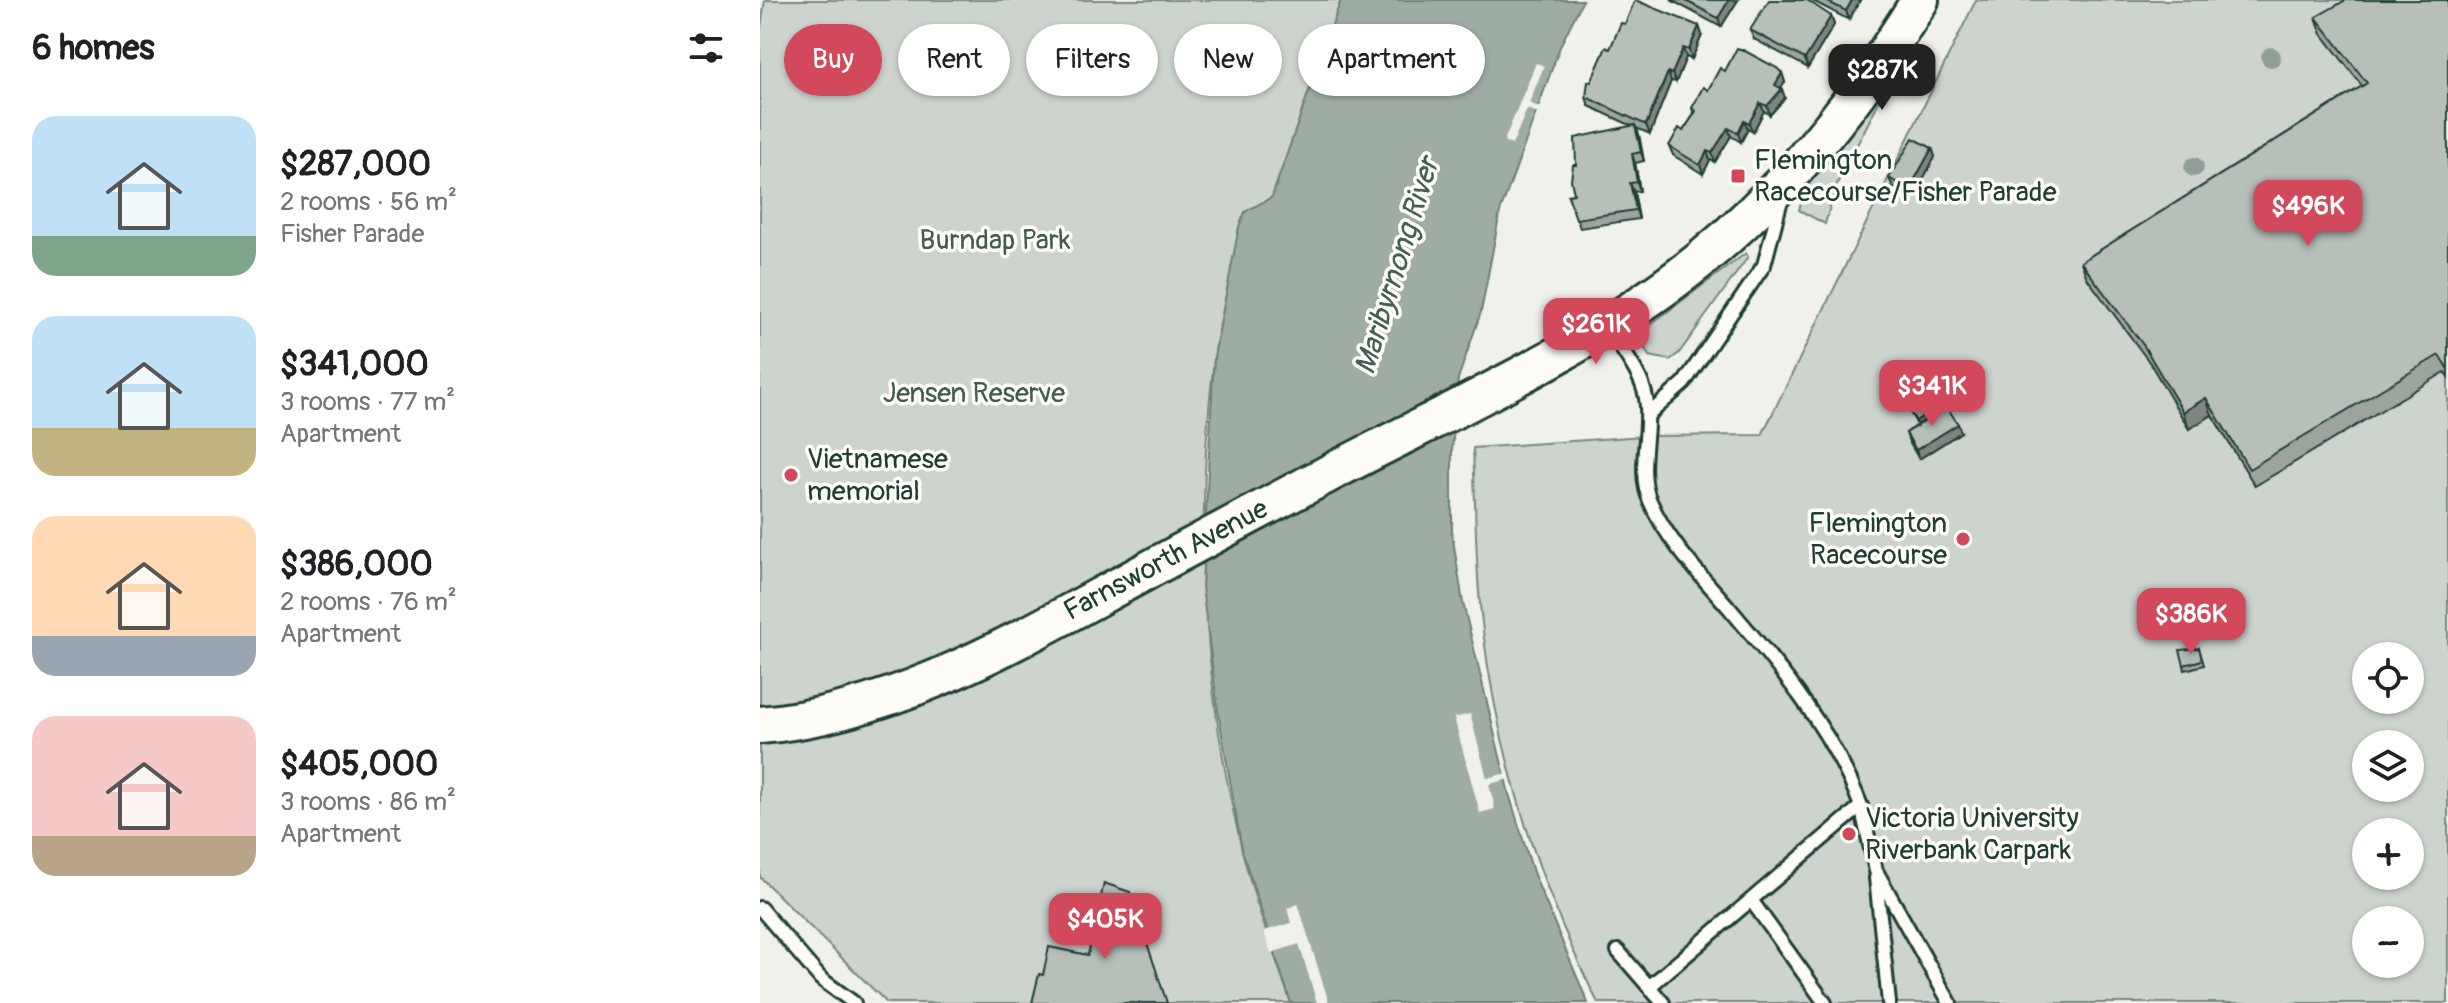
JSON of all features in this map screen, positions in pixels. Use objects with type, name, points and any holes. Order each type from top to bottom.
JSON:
[{"type":"main road","name":"Farnsworth Avenue","points":[[760,725],[800,722],[919,686],[1030,634],[1607,326],[1696,263],[1786,181],[1846,111],[1920,0]]},
{"type":"lane","points":[[1647,416],[1684,383],[1764,265],[1786,181]]},
{"type":"lane","points":[[1607,326],[1643,386],[1647,416],[1643,449],[1649,499],[1674,543],[1825,727],[1846,766],[1861,806],[1876,871],[1889,1003]]},
{"type":"lane","points":[[1649,987],[1861,806]]},
{"type":"lane","points":[[1876,871],[1950,1003]]},
{"type":"lane","points":[[1751,900],[1825,1003]]},
{"type":"lane","points":[[760,908],[821,979],[854,1003]]},
{"type":"lane","points":[[1618,951],[1663,1003]]},
{"type":"green space","name":"Burndap Park","points":[[765,0],[1341,0],[1333,24],[1298,24],[1298,96],[1307,96],[1272,197],[1245,212],[1214,360],[1204,484],[1206,608],[1211,670],[1229,793],[1248,872],[1291,1003],[887,1003],[760,877],[760,33]]},
{"type":"green space","name":"Flemington Racecourse","points":[[1976,0],[2448,0],[2448,1003],[1598,1003],[1540,868],[1511,775],[1500,727],[1480,608],[1473,448],[1644,436],[1762,435]]},
{"type":"green space","points":[[1886,88],[1836,186],[1825,224],[1799,210],[1807,186]]},
{"type":"green space","points":[[1746,253],[1748,257],[1679,353],[1670,360],[1649,356],[1642,343],[1643,330]]},
{"type":"water","name":"Maribyrnong River","points":[[1341,0],[1583,0],[1561,44],[1500,212],[1481,312],[1458,379],[1452,451],[1452,533],[1463,603],[1509,794],[1534,875],[1588,1003],[1291,1003],[1242,851],[1218,711],[1202,587],[1214,357],[1239,227],[1245,212],[1272,197],[1307,96],[1485,96],[1485,24],[1333,24]]},
{"type":"pier","points":[[1536,63],[1544,66],[1529,103],[1540,108],[1538,113],[1527,109],[1512,145],[1504,141]]},
{"type":"pier","points":[[1470,714],[1487,778],[1507,773],[1509,779],[1489,784],[1495,809],[1480,813],[1454,718]]},
{"type":"pier","points":[[1298,904],[1329,1003],[1317,1003],[1299,944],[1271,953],[1264,931],[1291,923],[1287,908]]},
{"type":"building","points":[[1635,0],[1699,26],[1689,50],[1683,48],[1672,74],[1668,72],[1646,125],[1586,97],[1588,81],[1591,82],[1606,47],[1610,49],[1621,23],[1625,24]]},
{"type":"building","points":[[1684,0],[1729,0],[1718,18]]},
{"type":"building","points":[[1769,0],[1807,0],[1831,16],[1805,59],[1750,30]]},
{"type":"building","points":[[1824,0],[1852,0],[1846,11]]},
{"type":"building","points":[[2346,0],[2448,0],[2448,369],[2439,355],[2249,469],[2206,398],[2183,412],[2144,346],[2081,262],[2367,83],[2316,17]]},
{"type":"building","points":[[1737,48],[1777,68],[1782,73],[1775,85],[1782,89],[1767,106],[1760,103],[1749,123],[1744,120],[1738,133],[1728,128],[1712,153],[1707,151],[1700,165],[1669,146],[1679,128],[1683,131],[1696,111],[1692,108],[1703,87],[1708,90],[1720,68],[1725,71]]},
{"type":"building","points":[[1635,125],[1641,152],[1632,154],[1637,182],[1630,183],[1636,210],[1576,219],[1568,195],[1574,194],[1571,180],[1573,165],[1576,165],[1575,138]]},
{"type":"building","points":[[1913,138],[1932,148],[1909,190],[1889,178]]},
{"type":"building","points":[[1938,394],[1947,407],[1926,420],[1923,416],[1916,421],[1910,412]]},
{"type":"building","points":[[1947,407],[1958,424],[1916,450],[1906,433]]},
{"type":"building","points":[[2199,648],[2202,660],[2184,665],[2180,650]]},
{"type":"building","points":[[1104,883],[1130,892],[1167,1003],[1032,1003],[1049,947],[1088,955]]},
{"type":"place","name":"Flemington Racecourse/Fisher Parade","points":[[1738,176]]},
{"type":"place","name":"Vietnamese memorial","points":[[791,475]]},
{"type":"place","name":"Flemington Racecourse","points":[[1963,539]]},
{"type":"place","name":"Victoria University Riverbank Carpark","points":[[1849,834]]},
{"type":"park label","name":"Jensen Reserve","points":[[974,393]]}]
